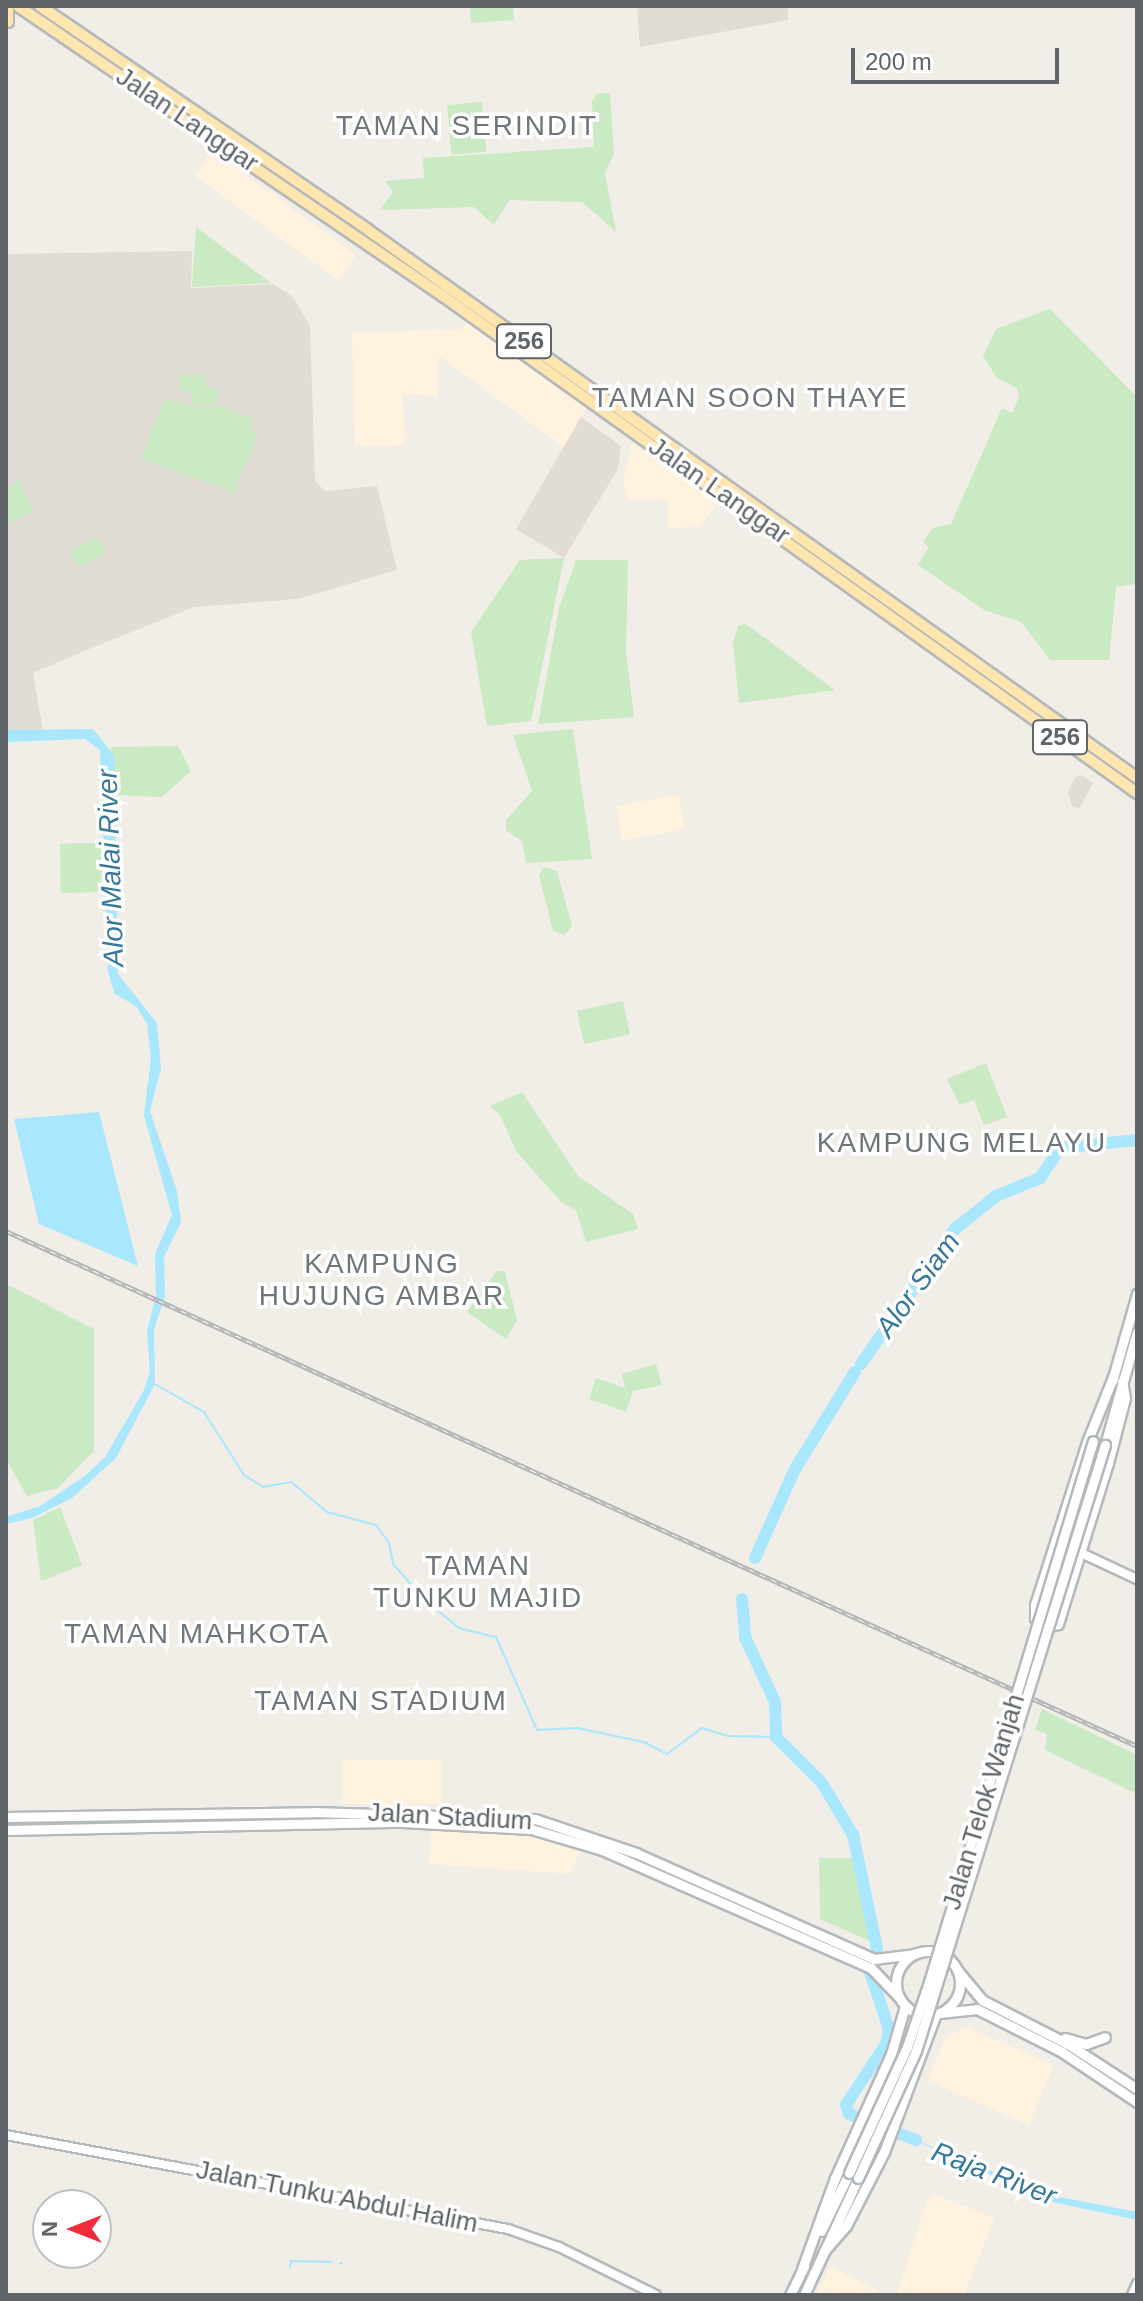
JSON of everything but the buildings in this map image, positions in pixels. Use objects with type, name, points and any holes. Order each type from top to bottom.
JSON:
[{"type":"main road","points":[[8,6],[8,22]]},
{"type":"main road","name":"Jalan Langgar","points":[[18,6],[374,247],[1137,778]]},
{"type":"main road","name":"Jalan Langgar","points":[[40,6],[334,206],[1137,792]]},
{"type":"main road","name":"Jalan Telok Wanjah","points":[[790,2295],[916,2051],[960,1920],[1105,1445],[1137,1294]]},
{"type":"main road","name":"Jalan Telok Wanjah","points":[[804,2295],[907,2047],[1093,1441],[1137,1332]]},
{"type":"main road","points":[[1118,1379],[1125,1398],[1058,1624],[1045,1627],[1035,1618],[1035,1605],[1087,1442],[1118,1379]]},
{"type":"main road","name":"Jalan Stadium","points":[[6,1817],[313,1812],[535,1819],[636,1853],[874,1959],[912,1954]]},
{"type":"main road","name":"Jalan Stadium","points":[[6,1830],[402,1822],[531,1829],[631,1862],[864,1964],[902,2002]]},
{"type":"main road","points":[[802,2269],[865,2112],[902,2002],[896,1978],[912,1954],[940,1953],[982,2000],[1043,2031],[1137,2089]]},
{"type":"main road","points":[[824,2251],[846,2226],[884,2152],[938,2013],[959,1991],[957,1970]]},
{"type":"main road","points":[[902,2002],[925,2015],[977,2009],[1062,2052],[1137,2102]]},
{"type":"main road","points":[[1043,2031],[1086,2044],[1105,2037]]},
{"type":"street","points":[[1079,1552],[1137,1579]]},
{"type":"street","name":"Jalan Tunku Abdul Halim","points":[[6,2135],[508,2229],[556,2245],[656,2295]]},
{"type":"street","points":[[1132,2295],[1137,2284]]},
{"type":"shaded area","points":[[637,6],[788,6],[788,20],[640,47]]},
{"type":"shaded area","points":[[213,151],[356,255],[338,280],[195,176]]},
{"type":"shaded area","points":[[192,251],[191,288],[273,284],[293,297],[310,326],[315,481],[325,491],[377,486],[397,570],[297,599],[194,607],[89,649],[33,673],[43,730],[6,730],[6,254]]},
{"type":"shaded area","points":[[467,323],[587,407],[563,447],[439,356],[438,396],[403,394],[405,445],[355,446],[352,333],[462,329]]},
{"type":"shaded area","points":[[581,417],[621,446],[618,469],[564,558],[516,529]]},
{"type":"shaded area","points":[[632,442],[718,502],[700,527],[668,528],[668,500],[627,500],[623,483]]},
{"type":"shaded area","points":[[1082,775],[1093,783],[1079,809],[1072,806],[1068,792],[1075,777]]},
{"type":"shaded area","points":[[679,795],[685,829],[622,841],[616,806]]},
{"type":"shaded area","points":[[343,1760],[441,1760],[441,1804],[343,1804]]},
{"type":"shaded area","points":[[431,1831],[532,1835],[582,1847],[570,1874],[429,1864]]},
{"type":"shaded area","points":[[967,2027],[1054,2065],[1029,2125],[927,2080],[946,2036]]},
{"type":"shaded area","points":[[936,2195],[995,2218],[964,2295],[896,2295],[927,2200]]},
{"type":"shaded area","points":[[830,2266],[886,2295],[816,2295]]},
{"type":"green space","points":[[470,6],[513,6],[514,20],[471,23]]},
{"type":"green space","points":[[610,93],[614,154],[605,173],[616,232],[582,202],[509,200],[494,225],[474,207],[380,210],[393,192],[385,181],[424,178],[423,158],[594,147],[592,102],[597,94]]},
{"type":"green space","points":[[482,102],[486,152],[451,155],[447,105]]},
{"type":"green space","points":[[196,227],[271,283],[192,287]]},
{"type":"green space","points":[[1050,309],[1137,397],[1135,584],[1116,587],[1109,660],[1050,660],[1021,622],[984,610],[918,565],[929,547],[923,542],[933,528],[951,524],[1002,408],[1012,413],[1019,397],[1017,388],[997,378],[983,356],[996,329]]},
{"type":"green space","points":[[205,374],[206,388],[217,388],[218,403],[192,405],[190,390],[180,391],[179,375]]},
{"type":"green space","points":[[165,398],[191,407],[220,406],[253,419],[249,429],[258,434],[232,497],[229,490],[141,459]]},
{"type":"green space","points":[[19,479],[33,512],[6,524],[6,490]]},
{"type":"green space","points":[[97,537],[105,553],[78,567],[70,551]]},
{"type":"green space","points":[[564,558],[531,721],[487,726],[471,632],[520,560]]},
{"type":"green space","points":[[576,560],[628,560],[626,652],[634,717],[538,724],[559,608]]},
{"type":"green space","points":[[746,624],[835,690],[739,703],[733,642],[739,625]]},
{"type":"green space","points":[[573,729],[592,859],[526,863],[522,841],[506,830],[506,820],[532,791],[513,735]]},
{"type":"green space","points":[[178,746],[191,771],[162,797],[115,795],[111,747]]},
{"type":"green space","points":[[101,843],[102,892],[61,893],[60,844]]},
{"type":"green space","points":[[544,867],[557,871],[572,926],[564,935],[553,931],[539,875]]},
{"type":"green space","points":[[623,1001],[630,1034],[584,1044],[577,1011]]},
{"type":"green space","points":[[986,1063],[1007,1117],[984,1125],[974,1100],[960,1105],[947,1079]]},
{"type":"green space","points":[[522,1092],[578,1176],[633,1214],[638,1229],[586,1242],[576,1210],[561,1202],[516,1151],[500,1115],[490,1106]]},
{"type":"green space","points":[[497,1271],[505,1272],[517,1320],[506,1339],[467,1312]]},
{"type":"green space","points":[[6,1284],[94,1329],[94,1451],[58,1488],[27,1496],[6,1459]]},
{"type":"green space","points":[[656,1364],[662,1385],[633,1391],[626,1412],[589,1399],[596,1378],[625,1388],[622,1374]]},
{"type":"green space","points":[[60,1507],[82,1565],[41,1581],[33,1520]]},
{"type":"green space","points":[[1042,1709],[1137,1755],[1137,1794],[1045,1750],[1047,1734],[1035,1730]]},
{"type":"green space","points":[[819,1858],[855,1858],[870,1941],[820,1919]]},
{"type":"water","name":"Alor Malai River","points":[[93,729],[114,755],[118,974],[157,1023],[161,1068],[150,1111],[177,1191],[181,1222],[164,1257],[165,1297],[154,1329],[155,1384],[116,1458],[72,1498],[32,1518],[6,1524],[6,1517],[40,1506],[85,1476],[105,1457],[143,1392],[150,1372],[147,1331],[156,1296],[155,1254],[172,1215],[144,1116],[151,1057],[147,1024],[136,1006],[115,994],[108,972],[100,750],[85,739],[6,742],[6,730]]},
{"type":"water","points":[[99,1112],[138,1266],[39,1224],[14,1119]]},
{"type":"water","name":"Raja River","points":[[901,2134],[1050,2195],[1137,2212],[1137,2220],[1048,2201]]},
{"type":"waterway","name":"Alor Siam","points":[[1058,1148],[1137,1140]]},
{"type":"waterway","name":"Alor Siam","points":[[861,1364],[955,1229],[996,1196],[1040,1178],[1055,1156]]},
{"type":"waterway","name":"Alor Siam","points":[[755,1558],[795,1469],[855,1372]]},
{"type":"waterway","points":[[153,1383],[204,1412],[244,1475],[263,1487],[291,1482],[327,1512],[376,1525],[389,1543],[393,1564],[425,1600],[459,1628],[496,1637],[537,1730],[577,1728],[644,1742],[667,1754],[702,1728],[729,1736],[776,1737]]},
{"type":"waterway","name":"Alor Siam","points":[[742,1599],[745,1637],[775,1702],[776,1737],[822,1783],[853,1835],[877,1948]]},
{"type":"waterway","name":"Alor Siam","points":[[869,1969],[889,2029],[886,2044],[846,2105],[849,2114],[916,2140]]},
{"type":"waterway","points":[[290,2267],[291,2261],[332,2262]]},
{"type":"railway","points":[[6,1231],[1137,1746]]},
{"type":"district","name":"TAMAN SERINDIT","points":[[467,126]]},
{"type":"district","name":"TAMAN SOON THAYE","points":[[750,398]]},
{"type":"district","name":"KAMPUNG MELAYU","points":[[962,1143]]},
{"type":"district","name":"KAMPUNG HUJUNG AMBAR","points":[[382,1280]]},
{"type":"district","name":"TAMAN TUNKU MAJID","points":[[478,1582]]},
{"type":"district","name":"TAMAN MAHKOTA","points":[[197,1634]]},
{"type":"district","name":"TAMAN STADIUM","points":[[381,1701]]}]
